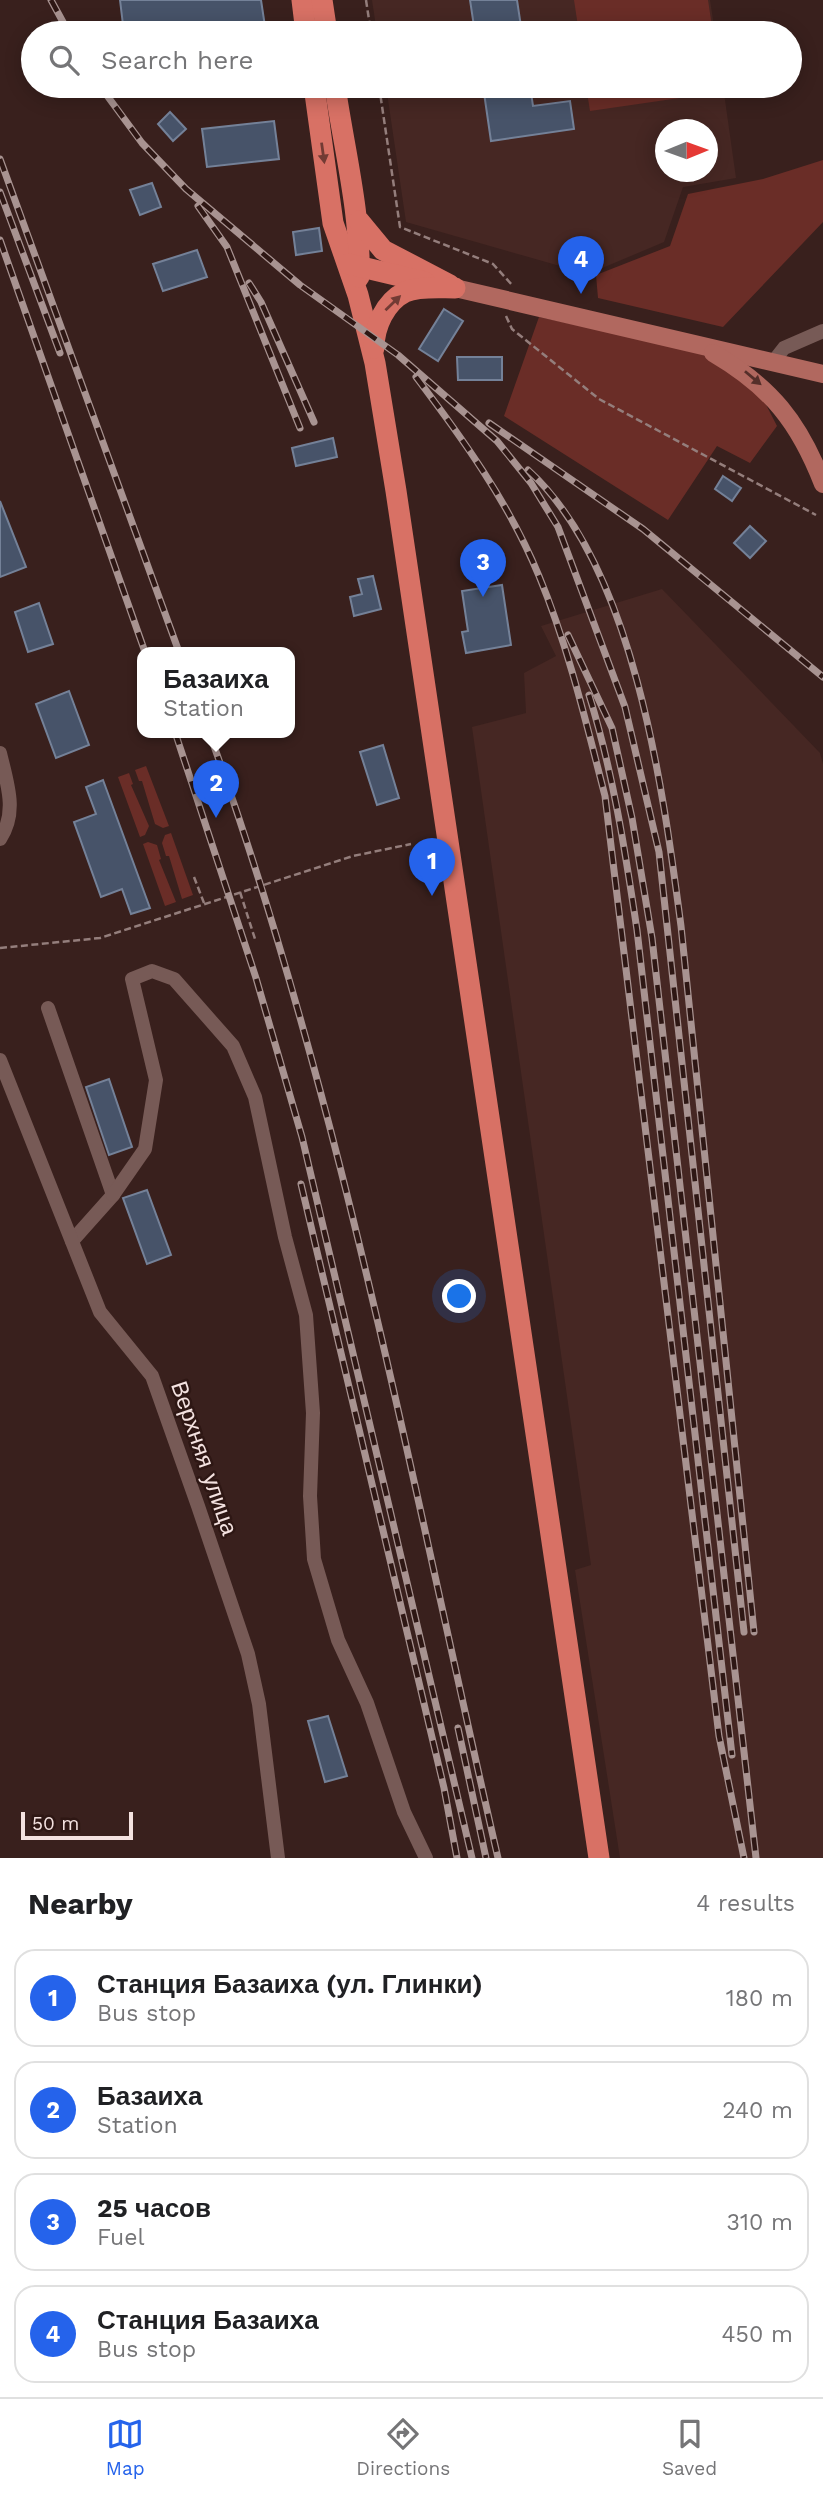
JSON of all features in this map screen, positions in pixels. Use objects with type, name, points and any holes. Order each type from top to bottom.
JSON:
[{"type":"highway","points":[[302,0],[305,21]]},
{"type":"highway","points":[[322,0],[325,21]]},
{"type":"highway","points":[[316,98],[333,223],[354,265],[387,276],[455,288]]},
{"type":"highway","points":[[337,98],[351,198],[359,221],[383,250],[455,288]]},
{"type":"highway","points":[[359,221],[354,265],[358,295],[374,363],[448,828],[600,1858]]},
{"type":"highway","points":[[374,363],[374,333],[383,313],[397,299],[405,293],[455,288]]},
{"type":"main road","points":[[455,288],[823,374]]},
{"type":"main road","points":[[695,342],[746,372],[771,394],[804,440],[823,484]]},
{"type":"street","points":[[773,362],[784,348],[823,331]]},
{"type":"street","points":[[0,753],[11,802],[11,818],[0,839]]},
{"type":"street","points":[[72,1241],[113,1195],[145,1149],[156,1080],[132,979],[152,971],[174,979],[233,1046],[255,1097],[285,1237],[306,1315],[313,1413],[310,1496],[314,1559],[338,1640],[367,1703],[404,1812],[425,1858]]},
{"type":"street","points":[[48,1008],[113,1195]]},
{"type":"street","name":"Верхняя улица","points":[[0,1060],[100,1312],[152,1376],[248,1654],[259,1704],[278,1858]]},
{"type":"path","points":[[366,0],[369,21]]},
{"type":"path","points":[[381,98],[400,227],[493,264],[513,284],[512,290]]},
{"type":"path","points":[[506,316],[512,329],[599,399],[816,515]]},
{"type":"path","points":[[0,948],[100,938],[204,902],[353,856],[411,844]]},
{"type":"path","points":[[194,877],[204,902]]},
{"type":"path","points":[[240,891],[255,939]]},
{"type":"shaded area","points":[[372,0],[710,0],[713,21],[375,21]]},
{"type":"shaded area","points":[[574,0],[708,0],[711,21],[577,21]]},
{"type":"shaded area","points":[[388,98],[725,98],[736,178],[718,181],[718,119],[655,119],[655,182],[712,182],[683,187],[664,242],[588,274],[406,222]]},
{"type":"shaded area","points":[[588,98],[680,98],[590,111]]},
{"type":"shaded area","points":[[823,160],[823,222],[723,327],[598,298],[596,275],[670,246],[688,194],[763,179]]},
{"type":"shaded area","points":[[539,317],[697,351],[759,391],[777,426],[750,463],[717,446],[668,520],[504,416]]},
{"type":"shaded area","points":[[662,589],[820,753],[823,764],[823,1858],[620,1858],[575,1570],[591,1565],[472,727],[526,713],[524,673],[556,656],[541,626]]},
{"type":"shaded area","points":[[146,766],[169,826],[163,828],[155,824],[142,781],[139,781],[135,770]]},
{"type":"shaded area","points":[[129,773],[133,784],[131,785],[149,826],[145,835],[140,837],[118,777]]},
{"type":"shaded area","points":[[171,833],[193,895],[182,899],[169,856],[166,856],[162,843],[165,835]]},
{"type":"shaded area","points":[[148,842],[157,845],[161,859],[159,860],[176,902],[165,906],[143,844]]},
{"type":"building","points":[[120,0],[261,0],[264,21],[123,21]]},
{"type":"building","points":[[470,0],[517,0],[520,21],[473,21]]},
{"type":"building","points":[[485,98],[532,98],[533,106],[570,101],[574,129],[491,141]]},
{"type":"building","points":[[170,112],[186,129],[173,141],[158,124]]},
{"type":"building","points":[[274,121],[279,159],[207,167],[202,129]]},
{"type":"building","points":[[152,183],[161,207],[140,215],[130,190]]},
{"type":"building","points":[[319,228],[322,251],[296,255],[293,232]]},
{"type":"building","points":[[197,250],[207,277],[163,291],[153,264]]},
{"type":"building","points":[[444,309],[463,321],[438,361],[419,349]]},
{"type":"building","points":[[457,357],[502,357],[502,380],[458,380]]},
{"type":"building","points":[[333,438],[337,457],[296,466],[292,448]]},
{"type":"building","points":[[723,476],[741,488],[732,501],[715,489]]},
{"type":"building","points":[[0,501],[26,567],[0,577]]},
{"type":"building","points":[[750,526],[766,541],[750,558],[734,543]]},
{"type":"building","points":[[373,576],[381,609],[354,616],[350,597],[362,594],[358,579]]},
{"type":"building","points":[[502,585],[511,645],[466,653],[462,632],[468,631],[462,591]]},
{"type":"building","points":[[39,603],[53,644],[28,652],[15,612]]},
{"type":"building","points":[[69,691],[89,745],[56,758],[36,704]]},
{"type":"building","points":[[383,745],[399,798],[377,805],[360,752]]},
{"type":"building","points":[[103,780],[150,908],[131,914],[122,889],[101,897],[74,822],[96,814],[86,787]]},
{"type":"building","points":[[109,1079],[132,1147],[109,1155],[86,1087]]},
{"type":"building","points":[[147,1190],[171,1255],[147,1264],[123,1198]]},
{"type":"building","points":[[328,1716],[347,1776],[325,1782],[308,1721]]},
{"type":"railway","points":[[51,0],[62,21]]},
{"type":"railway","points":[[109,98],[142,143],[186,189],[300,285],[398,355],[497,441],[531,483],[558,527],[625,707],[659,852],[744,1632]]},
{"type":"railway","points":[[0,159],[177,647]]},
{"type":"railway","points":[[0,192],[60,353]]},
{"type":"railway","points":[[198,206],[227,247],[300,428]]},
{"type":"railway","points":[[0,240],[143,647]]},
{"type":"railway","points":[[249,283],[261,302],[314,422]]},
{"type":"railway","points":[[416,377],[484,472],[527,549],[568,657],[605,796],[719,1736],[744,1858]]},
{"type":"railway","points":[[489,423],[643,529],[823,677]]},
{"type":"railway","points":[[528,470],[564,512],[594,562],[618,620],[638,683],[653,747],[681,926],[754,1632]]},
{"type":"railway","points":[[568,635],[612,728],[632,818],[652,938],[756,1858]]},
{"type":"railway","points":[[589,695],[612,782],[637,930],[732,1755]]},
{"type":"railway","points":[[177,738],[256,978],[302,1137],[472,1858]]},
{"type":"railway","points":[[211,738],[256,870],[336,1149],[403,1432],[498,1858]]},
{"type":"railway","points":[[301,1184],[444,1788],[457,1858]]},
{"type":"railway","points":[[458,1728],[486,1858]]},
{"type":"place","name":"Станция Базаиха","points":[[581,294]]},
{"type":"place","name":"25 часов","points":[[483,597]]},
{"type":"place","name":"Базаиха","points":[[216,818]]},
{"type":"place","name":"Станция Базаиха (ул. Глинки)","points":[[432,896]]}]
